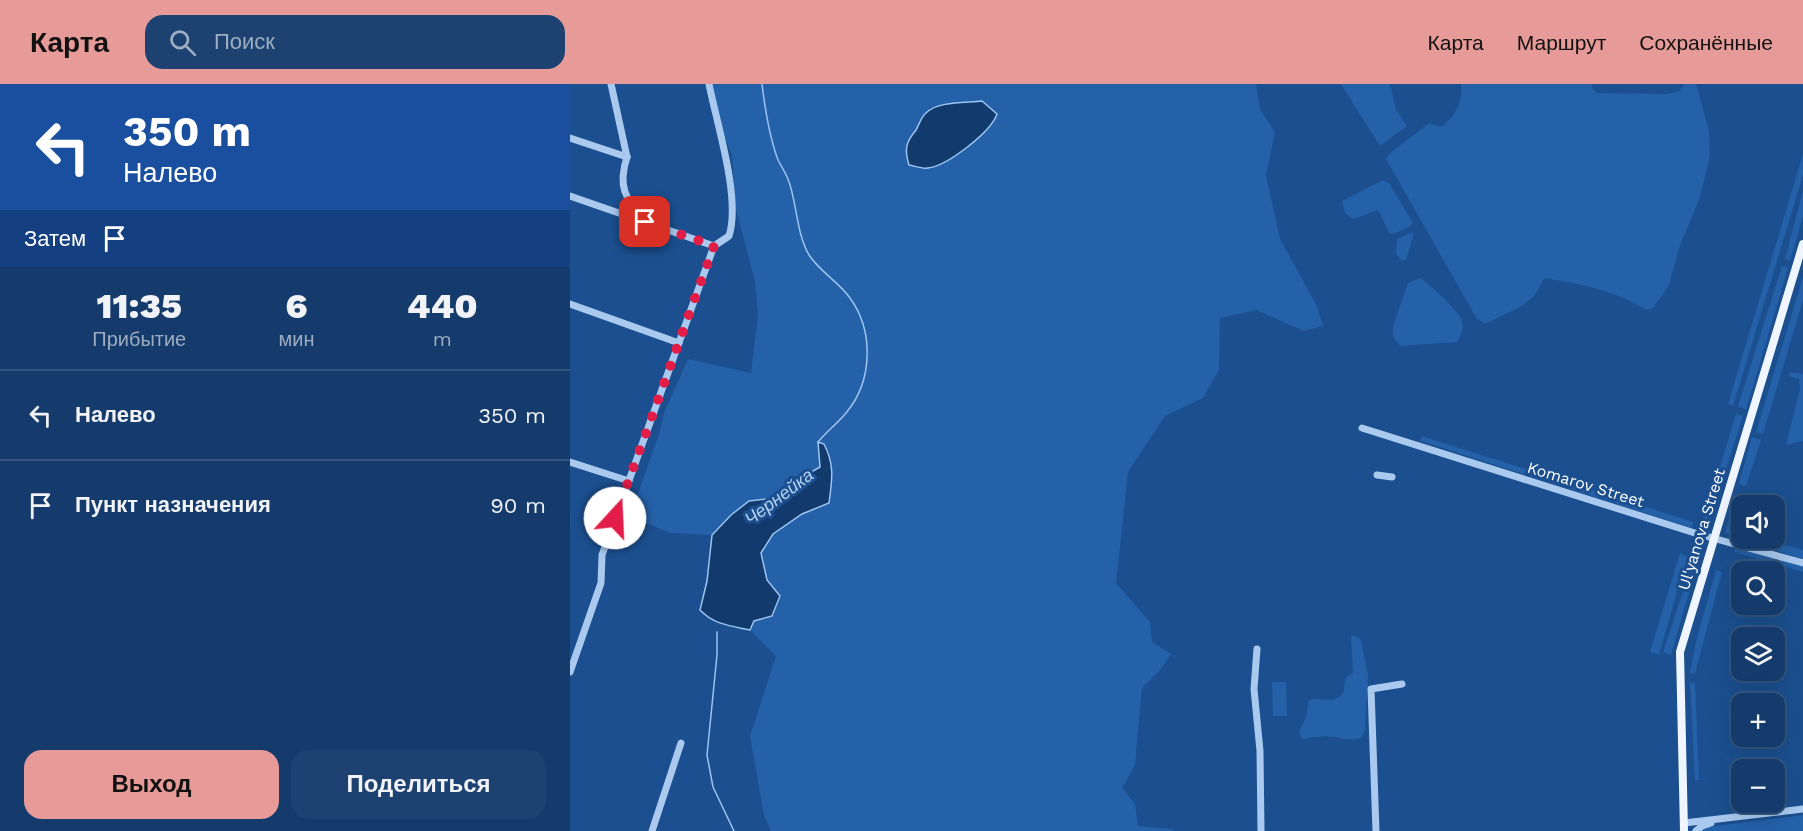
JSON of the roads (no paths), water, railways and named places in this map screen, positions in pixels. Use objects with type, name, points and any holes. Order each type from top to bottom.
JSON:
[{"type":"main road","name":"Ul'yanova Street","points":[[1684,827],[1680,651],[1803,244]]},
{"type":"street","points":[[611,84],[627,157],[622,170],[622,186],[626,198],[645,222]]},
{"type":"street","points":[[570,672],[601,583],[602,555],[628,481],[714,246],[729,236],[733,224],[732,192],[709,84]]},
{"type":"street","points":[[570,138],[627,157]]},
{"type":"street","points":[[570,196],[714,246]]},
{"type":"street","points":[[570,304],[679,343]]},
{"type":"street","name":"Komarov Street","points":[[1362,428],[1714,538],[1803,563]]},
{"type":"street","points":[[570,462],[628,481]]},
{"type":"street","points":[[1377,475],[1392,477]]},
{"type":"street","points":[[1257,649],[1254,689],[1260,751],[1261,831]]},
{"type":"street","points":[[1376,831],[1371,689],[1402,684]]},
{"type":"street","points":[[652,831],[681,743]]},
{"type":"street","points":[[1684,827],[1803,809]]},
{"type":"street","points":[[1696,831],[1701,826],[1725,819]]},
{"type":"waterway","points":[[762,84],[772,142],[789,182],[805,247],[813,261],[850,298],[858,311],[866,340],[865,371],[855,400],[819,443]]},
{"type":"waterway","points":[[717,632],[717,655],[707,755],[713,787],[734,831]]},
{"type":"water label","name":"Чернейка","points":[[779,497]]}]
